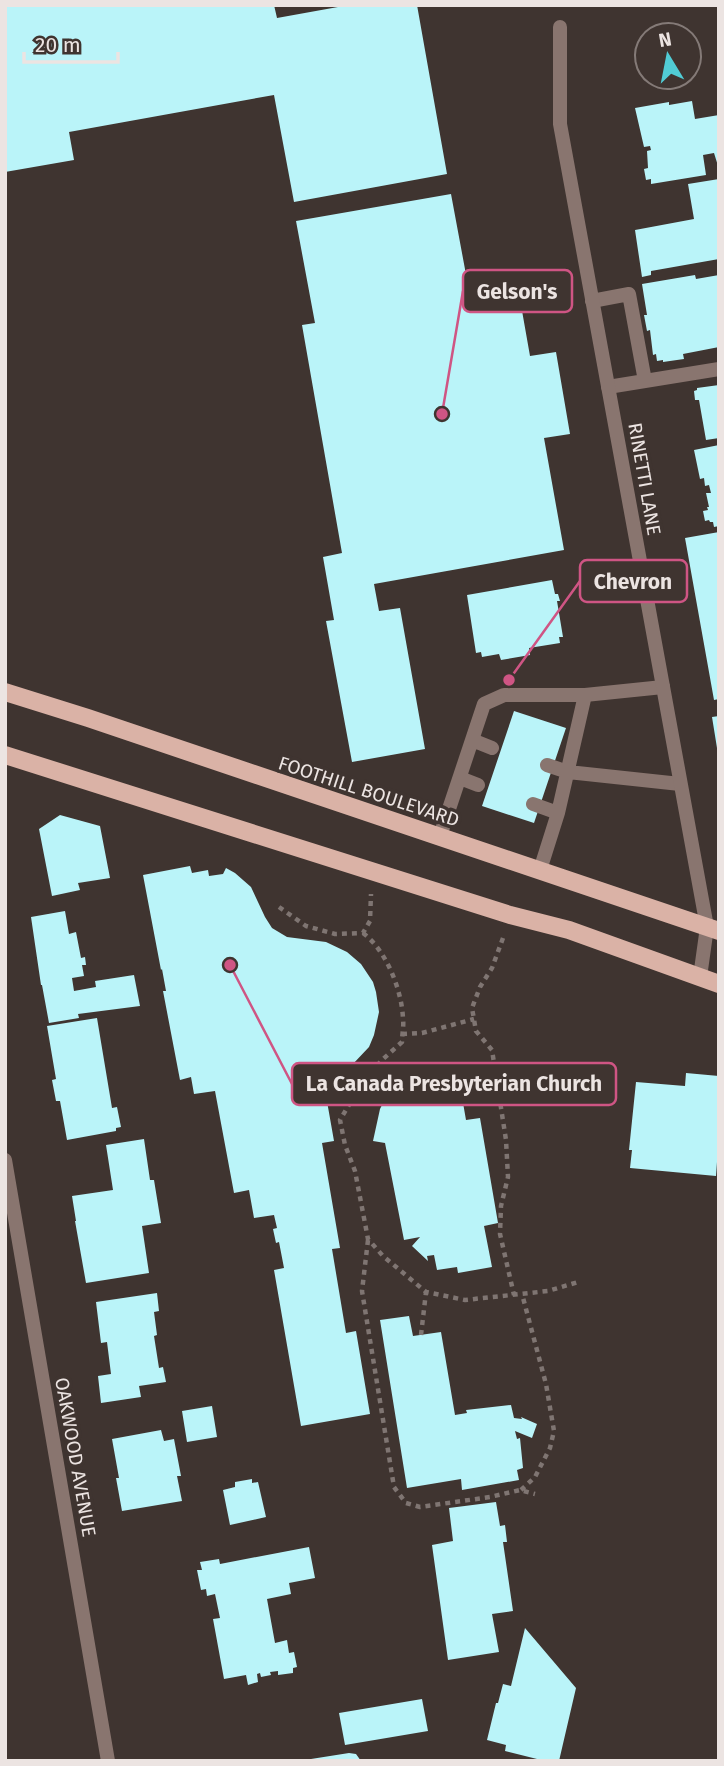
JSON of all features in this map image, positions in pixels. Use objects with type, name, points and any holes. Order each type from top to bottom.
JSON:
[{"type":"main road","name":"FOOTHILL BOULEVARD","points":[[5,692],[713,929]]},
{"type":"main road","points":[[5,755],[497,911],[569,930],[719,984]]},
{"type":"street","name":"RINETTI LANE","points":[[559,27],[560,124],[680,784],[713,929],[700,978]]},
{"type":"street","points":[[592,301],[629,294],[645,381]]},
{"type":"street","points":[[608,387],[719,369]]},
{"type":"street","points":[[440,836],[484,704],[504,695],[585,695],[663,687]]},
{"type":"street","points":[[540,870],[558,813],[585,695]]},
{"type":"street","points":[[472,740],[492,748]]},
{"type":"street","points":[[547,765],[568,772],[680,784]]},
{"type":"street","points":[[460,778],[478,785]]},
{"type":"street","points":[[533,804],[558,813]]},
{"type":"street","name":"OAKWOOD AVENUE","points":[[5,1160],[108,1761]]},
{"type":"path","points":[[363,933],[370,921],[370,902]]},
{"type":"path","points":[[279,907],[306,926],[335,934],[363,933],[372,940],[383,956],[395,980],[403,1018],[402,1042],[362,1083],[340,1120],[345,1145],[355,1171],[368,1239],[362,1291],[394,1487],[406,1503],[420,1507],[490,1497],[520,1490],[535,1477],[551,1448],[554,1431],[546,1384],[523,1294]]},
{"type":"path","points":[[501,945],[472,1008],[476,1031],[492,1050],[506,1140],[509,1177],[501,1206],[500,1234],[514,1295]]},
{"type":"path","points":[[402,1034],[422,1033],[474,1019]]},
{"type":"path","points":[[368,1239],[383,1256],[426,1292],[466,1300],[548,1290],[578,1282]]},
{"type":"path","points":[[421,1335],[426,1292]]},
{"type":"path","points":[[520,1490],[535,1494]]},
{"type":"building","points":[[5,5],[274,5],[277,18],[349,5],[417,5],[447,174],[294,202],[274,95],[69,132],[74,160],[5,172]]},
{"type":"building","points":[[692,101],[695,119],[719,115],[719,169],[714,153],[703,155],[706,175],[651,184],[651,179],[646,180],[644,169],[648,168],[647,151],[651,150],[650,146],[644,147],[635,108]]},
{"type":"building","points":[[719,179],[719,259],[651,271],[651,275],[642,277],[635,230],[694,219],[688,184]]},
{"type":"building","points":[[451,194],[470,296],[518,288],[530,356],[556,352],[570,434],[544,438],[564,550],[374,584],[379,611],[400,608],[425,749],[352,762],[326,621],[334,620],[323,557],[342,553],[302,325],[315,323],[296,221]]},
{"type":"building","points":[[695,275],[696,279],[719,275],[719,347],[683,354],[684,359],[657,361],[656,354],[653,355],[650,330],[647,331],[642,284]]},
{"type":"building","points":[[719,385],[719,438],[706,440],[699,400],[695,400],[694,391],[697,388]]},
{"type":"building","points":[[719,445],[719,526],[714,527],[713,522],[705,521],[703,511],[709,507],[706,493],[711,493],[709,485],[705,486],[704,478],[700,479],[694,450]]},
{"type":"building","points":[[719,532],[719,699],[714,700],[685,538]]},
{"type":"building","points":[[552,580],[555,594],[558,594],[560,601],[557,601],[563,637],[559,637],[560,643],[529,648],[530,655],[501,660],[499,654],[482,657],[481,652],[476,653],[467,595]]},
{"type":"building","points":[[514,711],[566,728],[534,823],[482,806]]},
{"type":"building","points":[[719,716],[719,748],[717,748],[712,717]]},
{"type":"building","points":[[60,815],[100,826],[110,878],[78,883],[80,890],[52,896],[39,829]]},
{"type":"building","points":[[190,866],[192,873],[208,870],[209,876],[223,874],[226,868],[235,873],[251,887],[272,928],[287,937],[326,942],[347,952],[361,964],[373,982],[379,1012],[369,1047],[345,1069],[322,1073],[334,1141],[322,1143],[340,1248],[332,1249],[346,1333],[356,1331],[370,1414],[301,1426],[274,1270],[284,1268],[279,1242],[276,1243],[273,1229],[277,1228],[274,1215],[254,1218],[249,1190],[234,1193],[215,1091],[194,1094],[191,1077],[180,1080],[143,875]]},
{"type":"building","points":[[65,911],[69,934],[76,932],[81,958],[85,957],[86,965],[82,965],[84,976],[72,978],[74,991],[96,987],[95,981],[134,975],[140,1006],[78,1014],[79,1018],[49,1023],[31,917]]},
{"type":"building","points":[[97,1018],[112,1108],[117,1107],[121,1127],[116,1128],[116,1131],[67,1140],[60,1101],[56,1101],[52,1080],[56,1079],[47,1026]]},
{"type":"building","points":[[439,1069],[440,1077],[458,1074],[466,1120],[480,1118],[498,1223],[484,1226],[492,1267],[458,1273],[457,1267],[437,1270],[434,1255],[427,1256],[428,1261],[412,1246],[420,1237],[404,1240],[385,1143],[373,1141],[380,1109],[395,1079]]},
{"type":"building","points":[[686,1073],[719,1076],[719,1162],[716,1176],[630,1168],[632,1150],[629,1150],[636,1082],[685,1086]]},
{"type":"building","points":[[144,1139],[150,1180],[154,1180],[161,1223],[142,1226],[149,1273],[86,1283],[72,1196],[113,1190],[106,1145]]},
{"type":"building","points":[[157,1293],[159,1311],[154,1312],[157,1335],[154,1336],[159,1368],[163,1367],[166,1382],[139,1386],[141,1397],[101,1403],[98,1376],[111,1374],[107,1342],[101,1343],[96,1302]]},
{"type":"building","points":[[409,1316],[413,1336],[441,1332],[455,1415],[467,1413],[466,1410],[511,1405],[514,1418],[522,1419],[521,1417],[537,1424],[532,1438],[515,1431],[517,1439],[520,1438],[523,1468],[517,1470],[519,1480],[462,1490],[461,1479],[407,1488],[380,1320]]},
{"type":"building","points":[[212,1406],[217,1437],[187,1442],[182,1411]]},
{"type":"building","points":[[161,1430],[164,1441],[174,1439],[181,1476],[177,1476],[182,1501],[122,1511],[112,1439]]},
{"type":"building","points":[[252,1479],[252,1483],[258,1482],[266,1517],[230,1525],[223,1490],[235,1487],[235,1482]]},
{"type":"building","points":[[496,1502],[500,1526],[505,1525],[507,1542],[503,1542],[513,1611],[492,1614],[499,1652],[448,1660],[432,1545],[453,1541],[449,1508]]},
{"type":"building","points":[[309,1547],[315,1578],[289,1583],[291,1594],[267,1599],[275,1643],[287,1640],[289,1653],[294,1652],[297,1667],[293,1668],[293,1673],[278,1675],[278,1671],[270,1672],[271,1675],[261,1677],[260,1673],[257,1674],[258,1682],[248,1685],[246,1675],[224,1679],[213,1619],[220,1618],[215,1594],[207,1596],[206,1589],[201,1590],[197,1570],[202,1570],[200,1562],[219,1559],[220,1564]]},
{"type":"building","points":[[525,1628],[576,1688],[559,1761],[545,1761],[505,1751],[506,1745],[487,1740],[503,1684],[511,1686]]},
{"type":"building","points":[[422,1699],[428,1731],[345,1745],[339,1713]]},
{"type":"building","points":[[356,1754],[361,1761],[311,1761],[311,1759]]},
{"type":"place","name":"Gelson's","points":[[442,414]]},
{"type":"place","name":"Chevron","points":[[509,680]]},
{"type":"place","name":"La Canada Presbyterian Church","points":[[230,965]]}]
